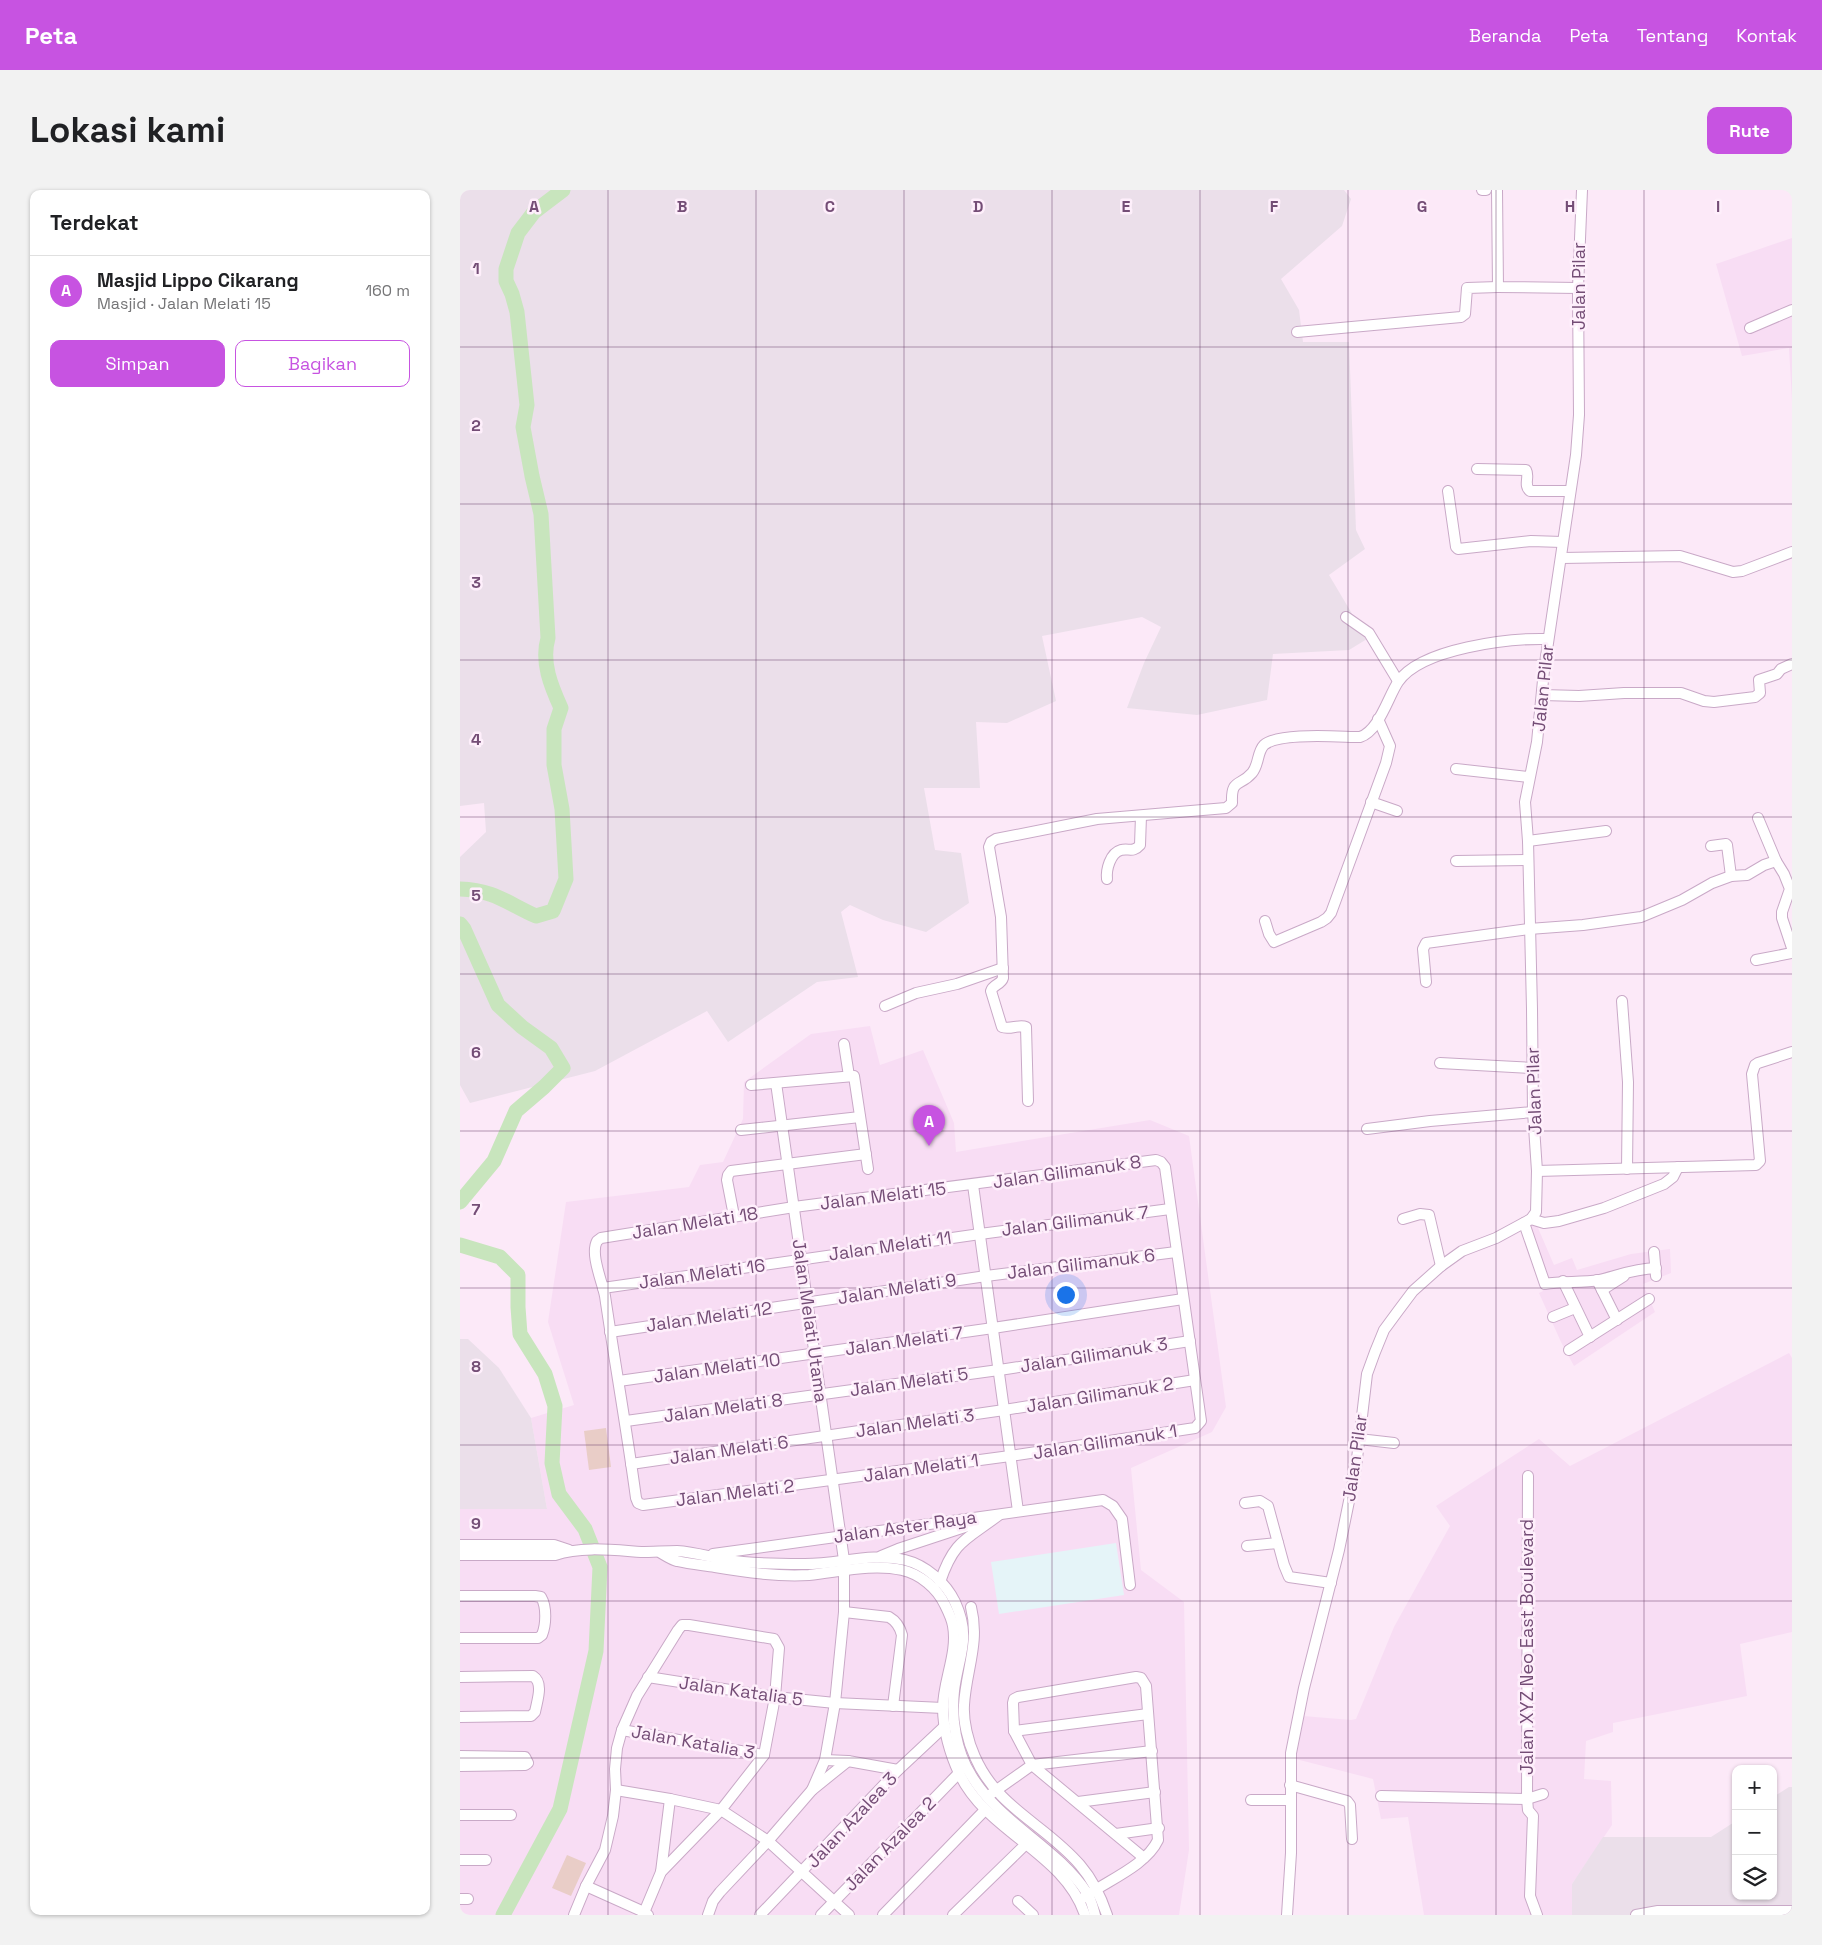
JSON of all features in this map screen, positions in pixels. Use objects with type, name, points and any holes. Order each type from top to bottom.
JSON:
[{"type":"street","points":[[1496,190],[1498,287]]},
{"type":"street","name":"Jalan Pilar","points":[[1288,1911],[1291,1853],[1291,1753],[1302,1697],[1339,1550],[1352,1486],[1367,1374],[1384,1330],[1413,1292],[1441,1266],[1462,1251],[1496,1238],[1528,1221],[1536,1212],[1537,1171],[1533,1112],[1528,841],[1525,802],[1537,742],[1548,639],[1562,558],[1562,542],[1576,455],[1579,415],[1578,288],[1582,190]]},
{"type":"street","points":[[1297,332],[1461,317],[1465,314],[1467,288],[1578,288]]},
{"type":"street","points":[[1750,328],[1792,310]]},
{"type":"street","points":[[1476,469],[1526,470],[1528,474],[1526,486],[1530,491],[1570,491]]},
{"type":"street","points":[[1448,491],[1456,548],[1458,550],[1531,541],[1562,542]]},
{"type":"street","points":[[1562,558],[1680,556],[1700,560],[1733,572],[1742,571],[1792,552]]},
{"type":"street","points":[[1346,617],[1369,633],[1398,681]]},
{"type":"street","points":[[1028,1102],[1026,1027],[1002,1027],[991,991],[993,987],[1003,980],[1001,917],[989,850],[992,842],[996,839],[1097,819],[1226,808],[1232,803],[1232,792],[1236,784],[1252,774],[1258,764],[1262,748],[1267,743],[1274,740],[1302,736],[1360,737],[1370,732],[1398,681],[1414,667],[1471,646],[1514,640],[1548,639]]},
{"type":"street","points":[[1542,695],[1579,696],[1681,693],[1709,702],[1749,698],[1758,696],[1759,680],[1777,674],[1781,669],[1792,664]]},
{"type":"street","points":[[1265,921],[1268,934],[1274,942],[1327,918],[1331,913],[1386,763],[1390,746],[1378,719]]},
{"type":"street","points":[[1456,769],[1529,777]]},
{"type":"street","points":[[1371,802],[1397,811]]},
{"type":"street","points":[[1107,879],[1108,864],[1117,853],[1120,850],[1132,851],[1140,845],[1141,816]]},
{"type":"street","points":[[1758,818],[1776,861],[1791,889],[1782,912],[1782,918],[1792,948]]},
{"type":"street","points":[[1528,841],[1606,831]]},
{"type":"street","points":[[1711,846],[1727,845],[1732,876]]},
{"type":"street","points":[[1456,861],[1528,860]]},
{"type":"street","points":[[1426,982],[1423,949],[1426,943],[1641,917],[1663,909],[1712,883],[1732,876],[1747,875],[1764,864],[1776,861]]},
{"type":"street","points":[[1756,960],[1792,953]]},
{"type":"street","points":[[885,1006],[916,993],[957,984],[1003,968]]},
{"type":"street","points":[[1622,1001],[1628,1082],[1627,1169]]},
{"type":"street","points":[[844,1044],[860,1117],[868,1169]]},
{"type":"street","points":[[1537,1171],[1756,1165],[1759,1162],[1753,1068],[1758,1063],[1792,1052]]},
{"type":"street","points":[[1440,1063],[1533,1068]]},
{"type":"street","points":[[750,1085],[851,1076]]},
{"type":"street","name":"Jalan Melati Utama","points":[[776,1083],[844,1560],[844,1612],[835,1703],[825,1760],[812,1790]]},
{"type":"street","points":[[1367,1129],[1533,1112]]},
{"type":"street","points":[[741,1130],[860,1117]]},
{"type":"street","points":[[734,1216],[728,1174],[731,1171],[866,1154]]},
{"type":"street","name":"Jalan Gilimanuk 8","points":[[973,1185],[1156,1160],[1161,1162],[1165,1168],[1170,1209]]},
{"type":"street","points":[[1654,1252],[1656,1272],[1635,1269],[1597,1280],[1562,1281],[1545,1284],[1528,1221],[1544,1223],[1604,1208],[1664,1184],[1673,1177],[1678,1167]]},
{"type":"street","points":[[973,1185],[1018,1511]]},
{"type":"street","name":"Jalan Melati 15","points":[[794,1207],[973,1185]]},
{"type":"street","name":"Jalan Melati 18","points":[[604,1288],[594,1251],[597,1241],[601,1238],[794,1207]]},
{"type":"street","points":[[1170,1209],[1195,1380]]},
{"type":"street","name":"Jalan Gilimanuk 7","points":[[980,1234],[1170,1209]]},
{"type":"street","points":[[1403,1219],[1420,1214],[1428,1215],[1441,1266]]},
{"type":"street","name":"Jalan Melati 11","points":[[801,1259],[980,1234]]},
{"type":"street","name":"Jalan Gilimanuk 6","points":[[986,1276],[1176,1252]]},
{"type":"street","name":"Jalan Melati 16","points":[[604,1288],[801,1259]]},
{"type":"street","points":[[1602,1290],[1635,1269]]},
{"type":"street","name":"Jalan Melati 9","points":[[808,1302],[986,1276]]},
{"type":"street","points":[[1597,1280],[1616,1320]]},
{"type":"street","points":[[1562,1281],[1590,1337]]},
{"type":"street","points":[[604,1288],[626,1421],[631,1464]]},
{"type":"street","name":"Jalan Melati 7","points":[[814,1354],[1183,1299]]},
{"type":"street","points":[[1569,1350],[1649,1299]]},
{"type":"street","name":"Jalan Melati 12","points":[[610,1332],[808,1302]]},
{"type":"street","points":[[1553,1317],[1575,1308]]},
{"type":"street","name":"Jalan Gilimanuk 3","points":[[998,1370],[1190,1341]]},
{"type":"street","name":"Jalan Melati 10","points":[[619,1381],[814,1354]]},
{"type":"street","name":"Jalan Melati 5","points":[[820,1395],[998,1370]]},
{"type":"street","name":"Jalan Gilimanuk 2","points":[[1004,1410],[1195,1380]]},
{"type":"street","name":"Jalan Gilimanuk 1","points":[[1010,1456],[1195,1428],[1201,1421],[1195,1380]]},
{"type":"street","name":"Jalan Melati 8","points":[[626,1421],[820,1395]]},
{"type":"street","name":"Jalan Melati 3","points":[[826,1436],[1004,1410]]},
{"type":"street","name":"Jalan Melati 6","points":[[631,1464],[826,1436]]},
{"type":"street","points":[[1359,1439],[1394,1443]]},
{"type":"street","name":"Jalan Melati 1","points":[[832,1480],[1010,1456]]},
{"type":"street","name":"Jalan Melati 2","points":[[631,1464],[636,1498],[638,1503],[643,1505],[832,1480]]},
{"type":"street","name":"Jalan XYZ Neo East Boulevard","points":[[1528,1476],[1526,1799],[1528,1810],[1533,1816],[1530,1896],[1537,1915]]},
{"type":"street","name":"Jalan Aster Raya","points":[[707,1555],[1103,1500],[1113,1506],[1122,1519],[1130,1585]]},
{"type":"street","points":[[1245,1504],[1260,1501],[1268,1506],[1289,1577],[1331,1583]]},
{"type":"street","points":[[880,1557],[898,1549],[1000,1515]]},
{"type":"street","points":[[940,1582],[948,1559],[958,1546],[1000,1515]]},
{"type":"street","points":[[1247,1546],[1278,1543]]},
{"type":"street","points":[[465,1550],[518,1550],[554,1545],[569,1550],[618,1550],[660,1553]]},
{"type":"street","name":"Jalan Aster Raya","points":[[660,1553],[676,1551],[728,1560],[805,1564],[880,1557]]},
{"type":"street","name":"Jalan Aster Raya","points":[[660,1553],[676,1561],[762,1574],[806,1575],[880,1567],[904,1570],[920,1577],[941,1597],[954,1625],[953,1708]]},
{"type":"street","points":[[880,1557],[912,1563],[928,1571],[950,1594],[961,1617],[963,1652],[954,1690],[953,1708],[956,1736],[962,1757],[974,1781],[992,1805],[1061,1862],[1107,1915]]},
{"type":"street","points":[[460,1596],[535,1596],[541,1597],[544,1602],[544,1630],[538,1638],[460,1638]]},
{"type":"street","points":[[961,1617],[972,1611],[975,1644],[945,1726],[947,1738],[959,1773],[969,1792],[985,1810],[1025,1845],[1088,1895]]},
{"type":"street","points":[[844,1612],[889,1617],[894,1620],[900,1629],[902,1635],[893,1706]]},
{"type":"street","points":[[574,1915],[586,1886],[605,1850],[613,1816],[617,1748],[622,1730],[637,1696],[682,1625],[776,1641],[779,1648],[775,1697],[764,1755],[721,1810],[662,1872]]},
{"type":"street","points":[[460,1677],[533,1676],[538,1679],[540,1684],[533,1715],[460,1717]]},
{"type":"street","name":"Jalan Katalia 5","points":[[648,1677],[775,1697],[835,1703],[953,1708]]},
{"type":"street","points":[[1085,1915],[1088,1895],[1144,1858],[1158,1840],[1146,1686],[1141,1678],[1014,1699],[1014,1731],[1032,1765],[1144,1858]]},
{"type":"street","points":[[953,1708],[969,1738],[974,1756],[996,1791],[1013,1808],[1080,1864],[1095,1915]]},
{"type":"street","points":[[1014,1731],[1148,1714]]},
{"type":"street","name":"Jalan Azalea 3","points":[[760,1915],[803,1872],[898,1770],[945,1726]]},
{"type":"street","name":"Jalan Katalia 3","points":[[622,1730],[764,1755]]},
{"type":"street","points":[[986,1798],[1032,1765],[1152,1751]]},
{"type":"street","points":[[460,1756],[526,1757],[528,1760],[525,1765],[460,1766]]},
{"type":"street","points":[[825,1760],[848,1761],[898,1770]]},
{"type":"street","points":[[709,1914],[720,1892],[812,1790],[848,1761]]},
{"type":"street","name":"Jalan Azalea 2","points":[[821,1915],[959,1773]]},
{"type":"street","points":[[1290,1785],[1347,1801],[1350,1805],[1352,1838]]},
{"type":"street","points":[[616,1790],[721,1810],[768,1841],[849,1915]]},
{"type":"street","points":[[1078,1802],[1155,1792]]},
{"type":"street","points":[[1381,1796],[1526,1799],[1543,1794]]},
{"type":"street","points":[[586,1886],[645,1914],[662,1872],[670,1799]]},
{"type":"street","points":[[1250,1800],[1290,1800]]},
{"type":"street","points":[[883,1915],[985,1810]]},
{"type":"street","points":[[460,1815],[511,1815]]},
{"type":"street","points":[[1116,1834],[1158,1828]]},
{"type":"street","points":[[953,1915],[1025,1845]]},
{"type":"street","points":[[460,1860],[486,1860]]},
{"type":"street","points":[[1018,1901],[1033,1915]]},
{"type":"street","points":[[1636,1915],[1658,1911],[1792,1911]]},
{"type":"shaded area","points":[[460,190],[1344,190],[1351,199],[1342,226],[1281,279],[1299,310],[1303,342],[1349,342],[1356,530],[1365,549],[1329,575],[1367,639],[1349,650],[1273,654],[1267,700],[1197,715],[1127,708],[1144,663],[1161,627],[1142,617],[1042,636],[1056,701],[1007,723],[976,722],[980,788],[924,788],[935,850],[961,853],[969,903],[926,932],[883,920],[850,905],[841,912],[858,977],[817,982],[728,1042],[707,1011],[595,1071],[470,1103],[460,1085],[460,857],[486,832],[484,803],[460,806]]},
{"type":"shaded area","points":[[1792,238],[1792,401],[1789,348],[1742,356],[1716,264]]},
{"type":"shaded area","points":[[870,1026],[880,1065],[923,1050],[954,1123],[956,1152],[1150,1120],[1189,1136],[1226,1407],[1212,1432],[1131,1468],[1141,1570],[1184,1602],[1189,1850],[1179,1915],[460,1915],[460,1509],[547,1509],[531,1418],[574,1405],[548,1322],[566,1202],[689,1187],[700,1165],[723,1162],[743,1119],[744,1082],[811,1034]]},
{"type":"shaded area","points":[[1535,1221],[1554,1265],[1572,1258],[1577,1270],[1631,1254],[1670,1249],[1671,1273],[1643,1284],[1655,1312],[1574,1366],[1539,1293],[1543,1291],[1523,1229]]},
{"type":"shaded area","points":[[460,1339],[468,1339],[499,1368],[531,1418],[547,1509],[460,1509]]},
{"type":"shaded area","points":[[1789,1353],[1792,1358],[1792,1632],[1740,1644],[1747,1696],[1613,1723],[1613,1732],[1586,1741],[1584,1779],[1611,1781],[1612,1825],[1572,1884],[1572,1915],[1424,1915],[1408,1817],[1381,1819],[1373,1779],[1296,1759],[1303,1716],[1356,1719],[1394,1627],[1450,1526],[1436,1506],[1539,1439],[1570,1466]]},
{"type":"shaded area","points":[[606,1428],[611,1467],[589,1470],[584,1431]]},
{"type":"shaded area","points":[[1116,1543],[1124,1595],[999,1614],[991,1562]]},
{"type":"shaded area","points":[[1792,1787],[1792,1915],[1572,1915],[1572,1884],[1603,1837],[1711,1837],[1732,1824],[1732,1900],[1777,1900],[1777,1794]]},
{"type":"shaded area","points":[[567,1855],[586,1863],[571,1896],[552,1888]]},
{"type":"waterway","points":[[460,889],[482,892],[500,898],[536,916],[553,911],[566,879],[562,809],[554,765],[554,729],[561,708],[546,665],[548,638],[541,514],[523,427],[527,405],[517,312],[506,281],[506,269],[518,233],[534,212],[563,190]]},
{"type":"waterway","points":[[460,924],[498,1005],[522,1027],[551,1048],[563,1068],[516,1111],[494,1161],[460,1202]]},
{"type":"waterway","points":[[460,1245],[500,1257],[518,1275],[520,1334],[545,1374],[555,1406],[552,1463],[559,1494],[585,1529],[600,1567],[596,1651],[560,1809],[503,1915]]},
{"type":"place","name":"Masjid Lippo Cikarang","points":[[929,1146]]}]
